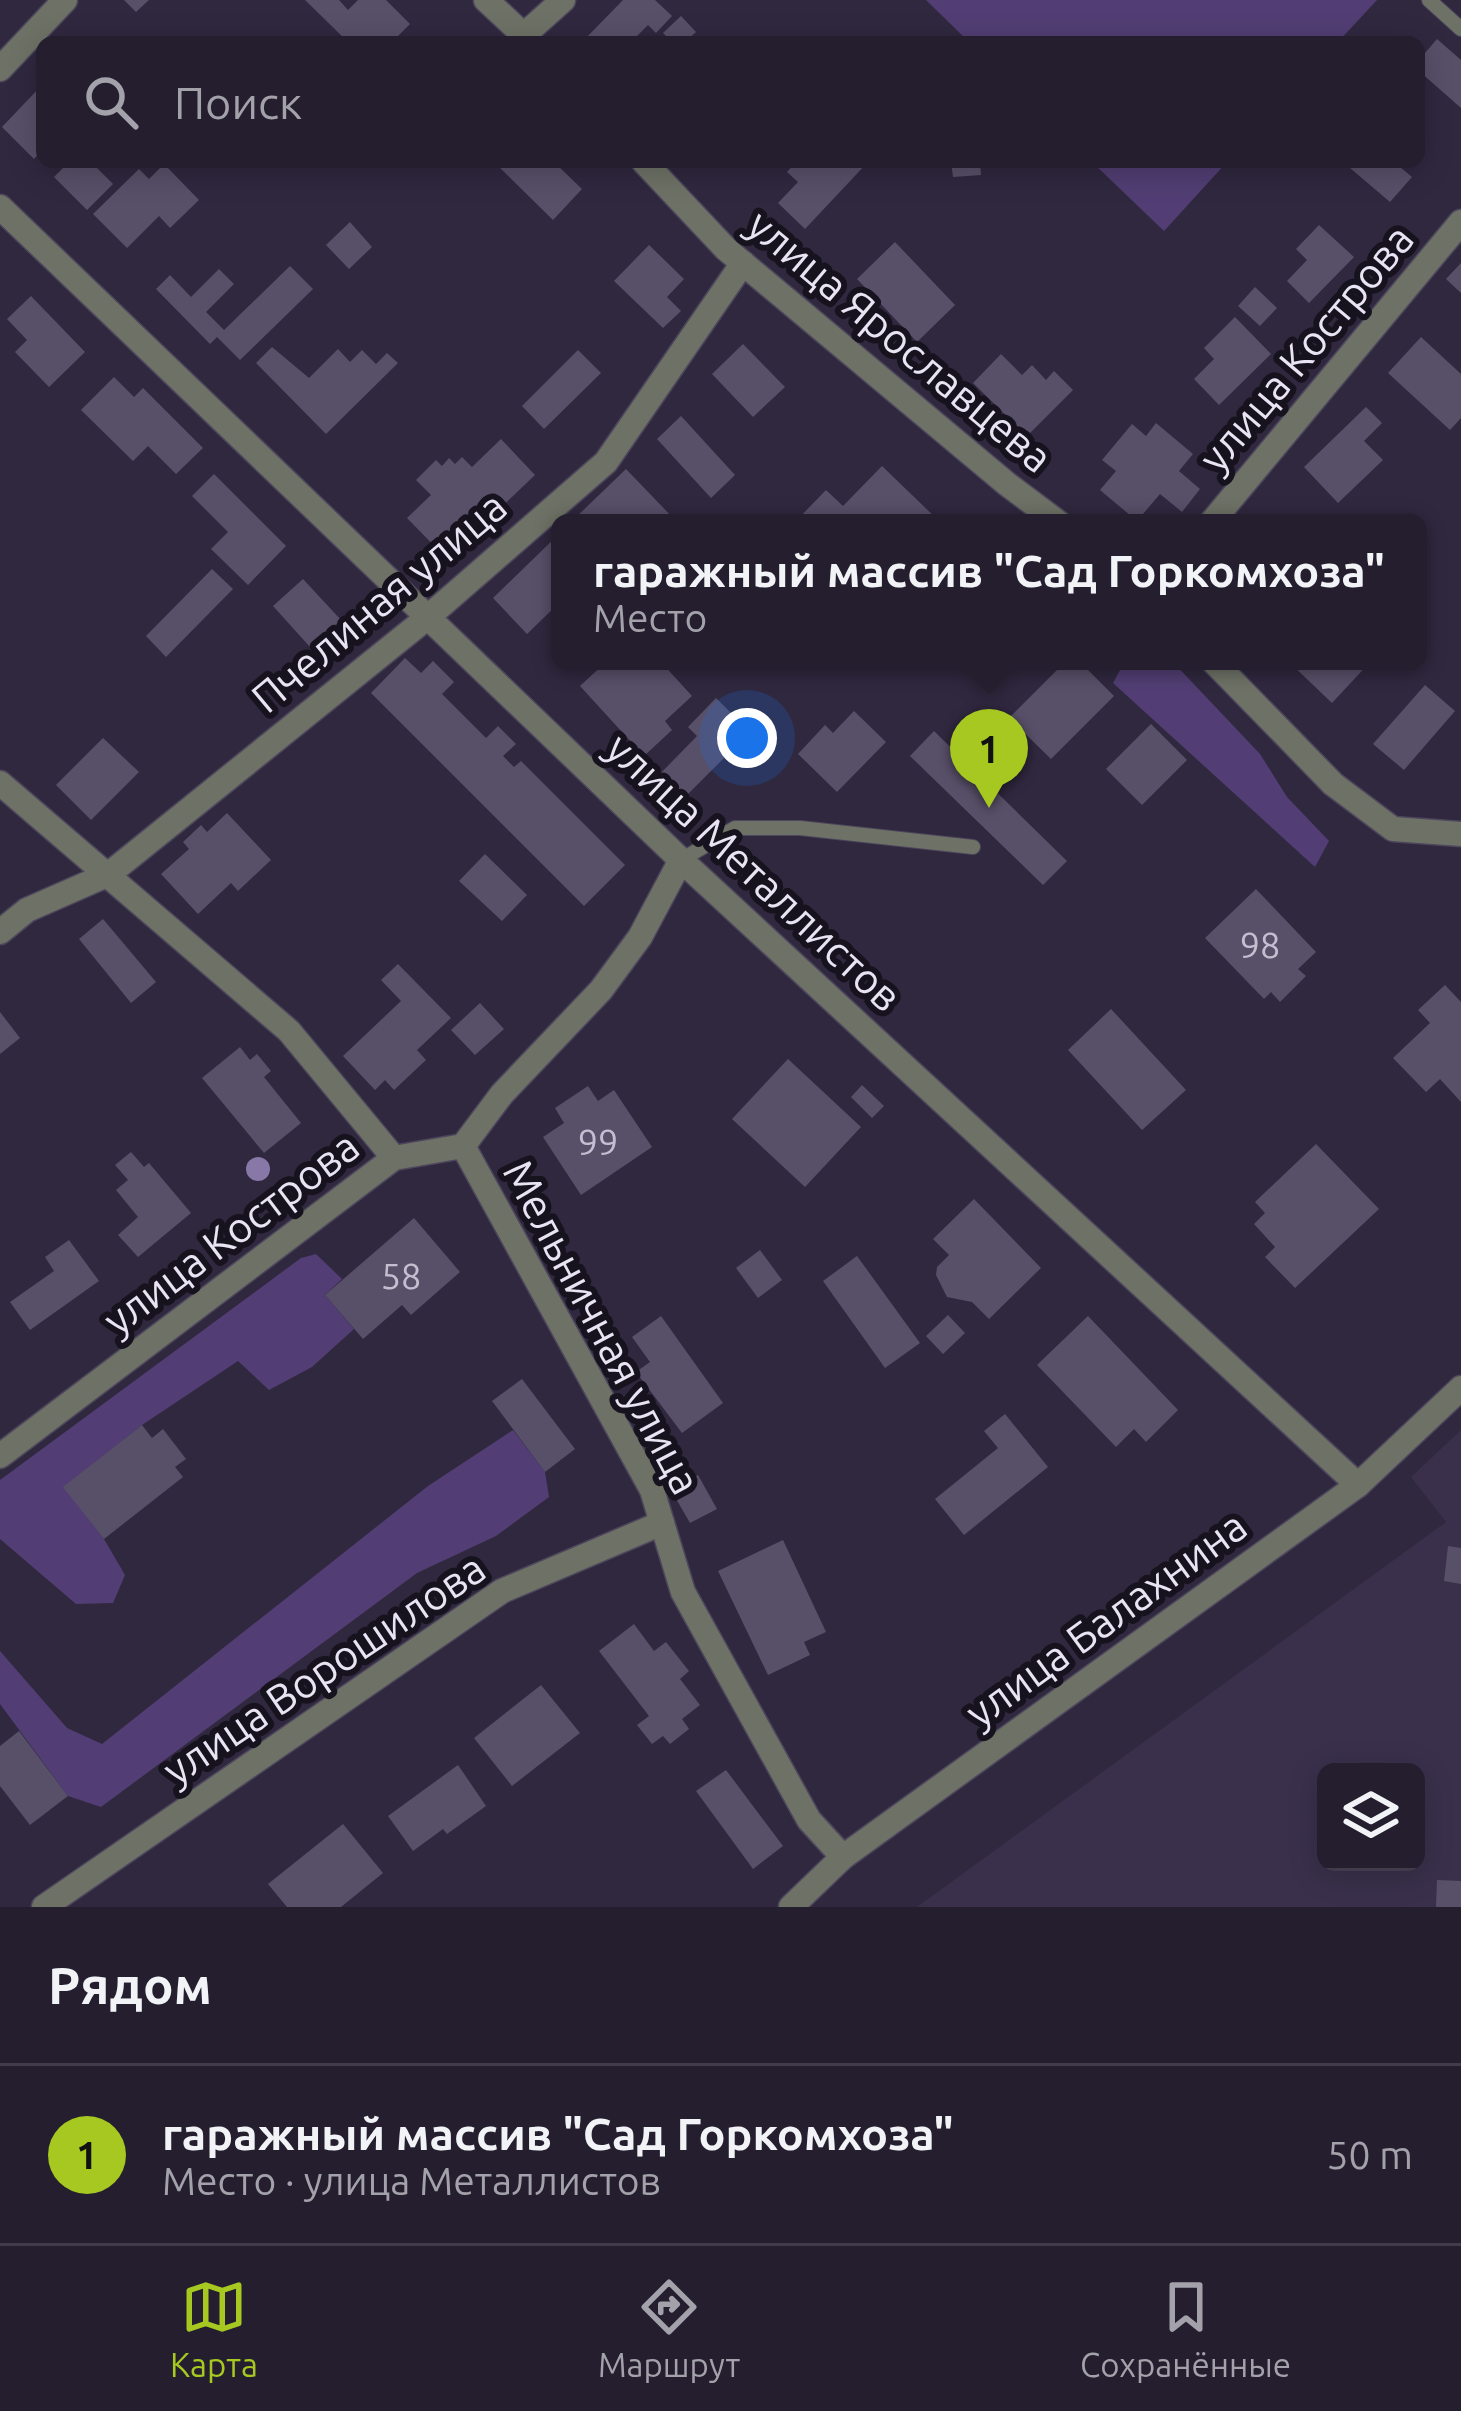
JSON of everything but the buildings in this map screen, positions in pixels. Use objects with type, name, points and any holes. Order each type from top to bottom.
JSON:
[{"type":"street","points":[[0,69],[65,0]]},
{"type":"street","points":[[486,0],[526,36]]},
{"type":"street","points":[[530,36],[563,0]]},
{"type":"street","name":"улица Ярославцева","points":[[650,168],[743,263],[1047,514]]},
{"type":"street","name":"улица Металлистов","points":[[0,207],[681,860],[1358,1484]]},
{"type":"street","name":"улица Кострова","points":[[1218,514],[1461,222]]},
{"type":"street","name":"Пчелиная улица","points":[[0,932],[27,910],[109,874],[428,617],[606,463],[743,263]]},
{"type":"street","points":[[1222,670],[1333,784],[1393,829],[1461,834]]},
{"type":"street","points":[[0,783],[289,1031],[394,1158]]},
{"type":"street","points":[[463,1146],[502,1094],[601,990],[640,937],[681,860]]},
{"type":"street","name":"улица Кострова","points":[[0,1456],[394,1158],[463,1146]]},
{"type":"street","name":"Мельничная улица","points":[[463,1146],[652,1490],[683,1592],[809,1820],[843,1857]]},
{"type":"street","name":"улица Балахнина","points":[[794,1906],[843,1857],[1358,1484],[1461,1388]]},
{"type":"street","name":"улица Ворошилова","points":[[44,1907],[502,1591],[662,1523]]},
{"type":"lane","points":[[1429,0],[1461,29]]},
{"type":"lane","points":[[681,860],[735,828],[800,828],[973,847]]},
{"type":"shaded area","points":[[926,0],[1377,0],[1344,36],[963,36]]},
{"type":"shaded area","points":[[1098,168],[1222,168],[1164,231]]},
{"type":"shaded area","points":[[1120,670],[1181,670],[1260,754],[1287,797],[1329,841],[1315,867],[1113,683]]},
{"type":"shaded area","points":[[316,1254],[342,1279],[325,1295],[354,1329],[312,1367],[269,1390],[238,1361],[142,1425],[64,1487],[125,1575],[113,1603],[76,1604],[0,1539],[0,1480],[301,1258]]},
{"type":"shaded area","points":[[513,1430],[545,1472],[549,1497],[496,1536],[417,1573],[101,1807],[68,1796],[0,1704],[0,1651],[67,1728],[102,1744],[428,1486]]},
{"type":"shaded area","points":[[1461,1430],[1461,1907],[917,1907],[1446,1522],[1411,1477]]},
{"type":"place","name":"гаражный массив \"Сад Горкомхоза\"","points":[[989,808]]}]
